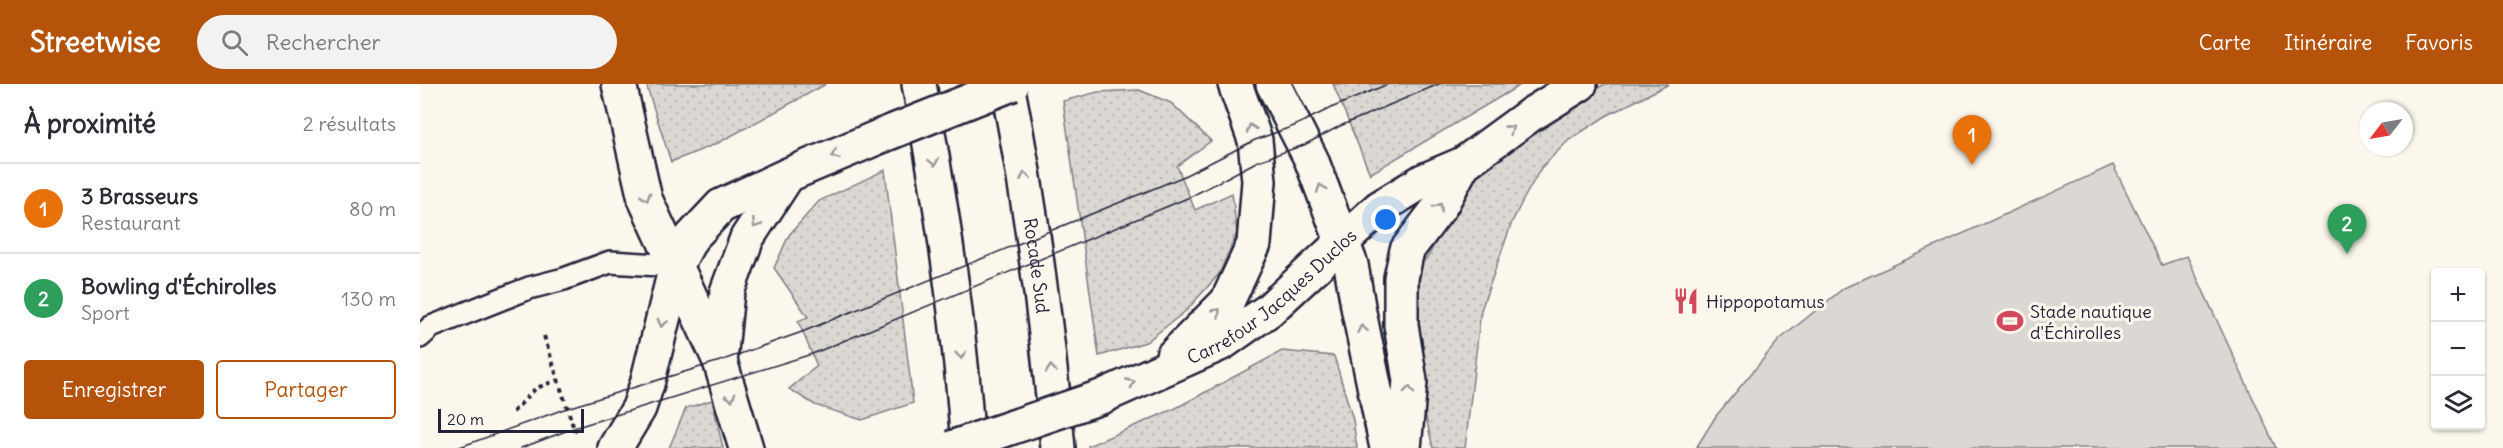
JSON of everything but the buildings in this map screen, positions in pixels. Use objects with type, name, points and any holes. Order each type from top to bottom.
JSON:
[{"type":"main road","points":[[619,84],[645,199],[720,361],[746,448]]},
{"type":"main road","points":[[919,84],[952,281],[968,448]]},
{"type":"main road","name":"Rocade Sud","points":[[1007,84],[1026,177],[1048,334],[1058,448]]},
{"type":"main road","points":[[615,448],[639,408],[676,266],[692,238],[722,206],[788,175],[1012,84]]},
{"type":"main road","points":[[1161,368],[1227,302],[1254,244],[1259,181],[1257,151],[1235,84]]},
{"type":"main road","points":[[1273,84],[1311,159],[1351,265],[1388,448]]},
{"type":"main road","points":[[1404,448],[1410,381],[1401,325],[1401,279],[1407,250],[1441,205],[1463,164],[1530,115],[1580,84]]},
{"type":"main road","name":"Carrefour Jacques Duclos","points":[[951,448],[1101,397],[1161,368],[1222,343],[1269,310],[1380,208],[1423,181],[1463,164]]},
{"type":"main road","points":[[720,361],[731,281],[747,238],[788,175]]},
{"type":"lane","points":[[424,329],[529,288],[564,279],[610,262],[676,266]]},
{"type":"path","points":[[543,336],[577,436]]},
{"type":"path","points":[[513,412],[536,388],[558,380]]},
{"type":"shaded area","points":[[646,84],[826,84],[718,143],[671,162]]},
{"type":"shaded area","points":[[1333,84],[1522,84],[1370,174]]},
{"type":"shaded area","points":[[1605,84],[1669,84],[1606,116],[1569,140],[1541,168],[1512,222],[1481,310],[1465,448],[1433,448],[1413,361],[1409,267],[1427,258],[1437,240],[1446,192],[1523,125]]},
{"type":"shaded area","points":[[1139,90],[1171,103],[1211,141],[1177,166],[1195,210],[1232,193],[1237,233],[1219,274],[1187,310],[1146,342],[1099,356],[1063,101],[1098,92]]},
{"type":"shaded area","name":"Stade nautique d'Échirolles","points":[[2113,165],[2162,265],[2187,256],[2276,448],[1696,448],[1716,416],[1779,340],[1844,288]]},
{"type":"shaded area","points":[[885,170],[913,403],[862,420],[815,405],[789,389],[817,366],[798,321],[808,317],[774,268],[789,235],[819,201]]},
{"type":"shaded area","points":[[1282,351],[1334,356],[1353,420],[1357,448],[1088,448],[1088,446],[1176,408]]},
{"type":"shaded area","points":[[712,400],[723,448],[669,448],[686,408]]},
{"type":"tram line","points":[[457,448],[567,408],[720,361],[802,332],[1182,177],[1255,140],[1294,126],[1388,84]]},
{"type":"tram line","points":[[521,448],[574,428],[812,354],[1190,197],[1258,161],[1304,145],[1340,126],[1439,84]]},
{"type":"place","name":"3 Brasseurs","points":[[1972,165]]},
{"type":"place","name":"Bowling d'Échirolles","points":[[2347,254]]},
{"type":"place","name":"Hippopotamus","points":[[1686,301]]},
{"type":"place","name":"Stade nautique d'Échirolles","points":[[2010,321]]}]
